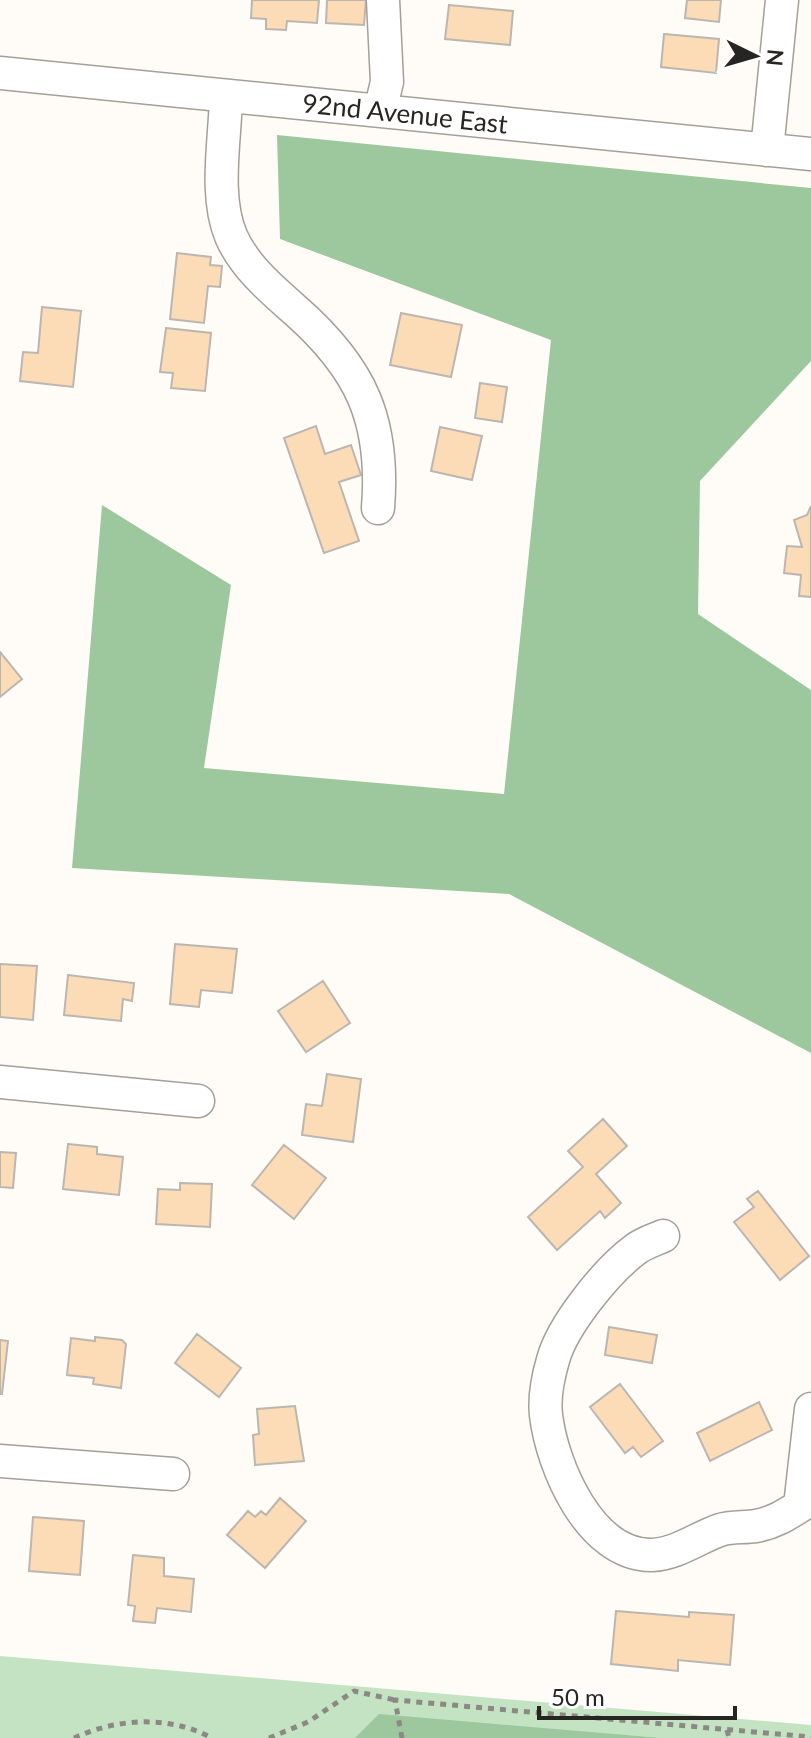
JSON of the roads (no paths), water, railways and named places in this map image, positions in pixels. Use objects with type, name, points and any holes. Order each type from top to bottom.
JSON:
[{"type":"street","points":[[380,111],[387,82],[383,0]]},
{"type":"street","points":[[767,150],[782,0]]},
{"type":"street","name":"92nd Avenue East","points":[[0,73],[811,154]]},
{"type":"street","points":[[226,97],[222,202],[232,237],[254,271],[335,351],[365,397],[380,451],[378,508]]},
{"type":"street","points":[[0,1082],[198,1101]]},
{"type":"street","points":[[663,1236],[636,1248],[611,1273],[584,1304],[553,1356],[546,1414],[570,1491],[607,1538],[650,1555],[676,1550],[722,1529],[778,1520],[800,1506],[811,1409]]},
{"type":"street","points":[[0,1461],[173,1474]]}]
